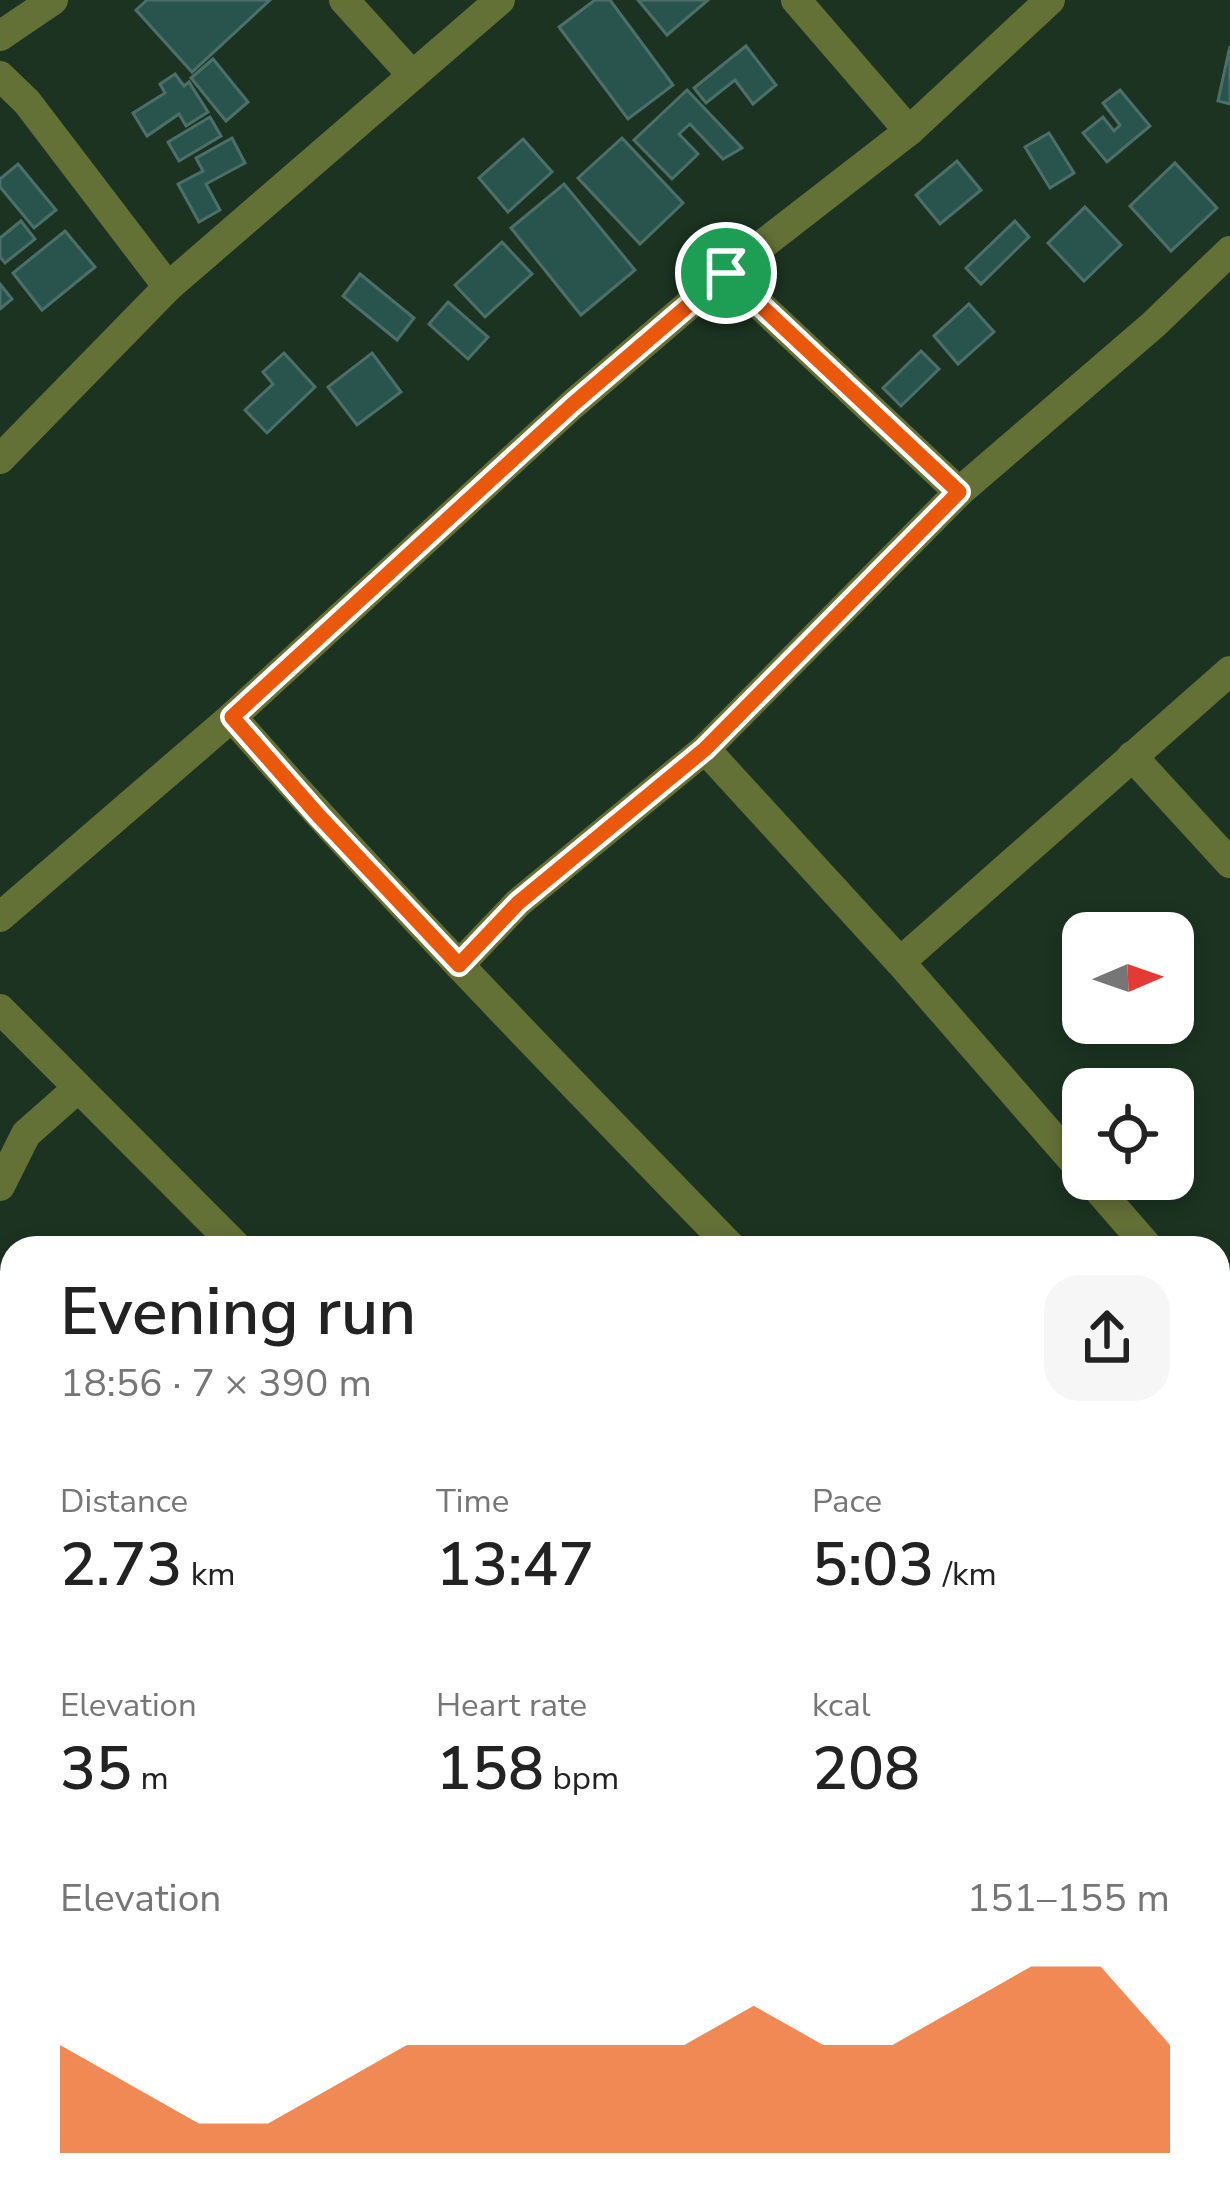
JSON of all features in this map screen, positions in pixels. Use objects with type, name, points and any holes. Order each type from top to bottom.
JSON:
[{"type":"street","points":[[0,36],[53,0]]},
{"type":"street","points":[[344,0],[412,75]]},
{"type":"street","points":[[0,459],[168,287],[500,0]]},
{"type":"street","points":[[796,0],[908,131]]},
{"type":"street","points":[[0,917],[232,717],[572,405],[726,273],[908,131],[1050,0]]},
{"type":"street","points":[[0,76],[27,103],[168,287]]},
{"type":"street","points":[[459,965],[518,903],[705,749],[959,492],[1154,325],[1230,251]]},
{"type":"street","points":[[726,273],[959,492]]},
{"type":"street","points":[[900,962],[1230,671]]},
{"type":"street","points":[[232,717],[459,965],[720,1236]]},
{"type":"street","points":[[705,749],[1062,1148]]},
{"type":"street","points":[[1132,756],[1230,863]]},
{"type":"street","points":[[0,1010],[226,1236]]},
{"type":"street","points":[[0,1186],[26,1134],[78,1088]]},
{"type":"street","points":[[1107,1200],[1138,1236]]},
{"type":"building","points":[[147,0],[270,0],[192,72],[136,10]]},
{"type":"building","points":[[595,0],[610,0],[673,85],[628,119],[559,27]]},
{"type":"building","points":[[638,0],[708,0],[667,35]]},
{"type":"building","points":[[746,46],[776,85],[753,104],[735,80],[706,103],[694,88]]},
{"type":"building","points":[[1230,46],[1230,104],[1218,101]]},
{"type":"building","points":[[213,59],[248,102],[226,121],[191,78]]},
{"type":"building","points":[[175,74],[184,86],[189,82],[208,112],[186,126],[179,114],[147,136],[133,113],[165,93],[160,84]]},
{"type":"building","points":[[687,90],[742,148],[723,159],[690,124],[679,134],[698,154],[672,179],[634,140]]},
{"type":"building","points":[[1120,90],[1150,126],[1107,162],[1083,133],[1103,117],[1114,131],[1120,125],[1103,103]]},
{"type":"building","points":[[210,117],[221,136],[179,161],[168,142]]},
{"type":"building","points":[[1049,133],[1074,173],[1050,188],[1025,147]]},
{"type":"building","points":[[232,138],[245,163],[206,184],[220,210],[199,222],[178,184],[203,171],[196,158]]},
{"type":"building","points":[[622,138],[683,203],[640,244],[578,178]]},
{"type":"building","points":[[523,139],[552,172],[508,212],[479,178]]},
{"type":"building","points":[[957,161],[981,190],[940,224],[916,195]]},
{"type":"building","points":[[1175,163],[1217,208],[1171,251],[1130,206]]},
{"type":"building","points":[[18,164],[56,210],[34,228],[0,187],[0,179]]},
{"type":"building","points":[[564,184],[635,270],[581,315],[511,228]]},
{"type":"building","points":[[1085,207],[1121,245],[1084,281],[1048,243]]},
{"type":"building","points":[[21,221],[35,239],[5,263],[0,257],[0,238]]},
{"type":"building","points":[[1015,221],[1029,237],[981,284],[966,268]]},
{"type":"building","points":[[65,231],[95,267],[42,310],[13,273]]},
{"type":"building","points":[[502,242],[532,274],[485,317],[455,285]]},
{"type":"building","points":[[360,274],[414,318],[397,340],[343,296]]},
{"type":"building","points":[[0,284],[12,299],[0,309]]},
{"type":"building","points":[[448,302],[488,337],[468,359],[429,324]]},
{"type":"building","points":[[969,304],[994,332],[958,364],[934,336]]},
{"type":"building","points":[[921,351],[939,369],[901,406],[883,388]]},
{"type":"building","points":[[284,353],[315,387],[267,433],[245,410],[273,384],[263,372]]},
{"type":"building","points":[[372,353],[401,392],[357,425],[328,387]]},
{"type":"route","points":[[726,273],[959,492],[705,749],[518,903],[459,965],[232,717],[572,405],[726,273]]}]
